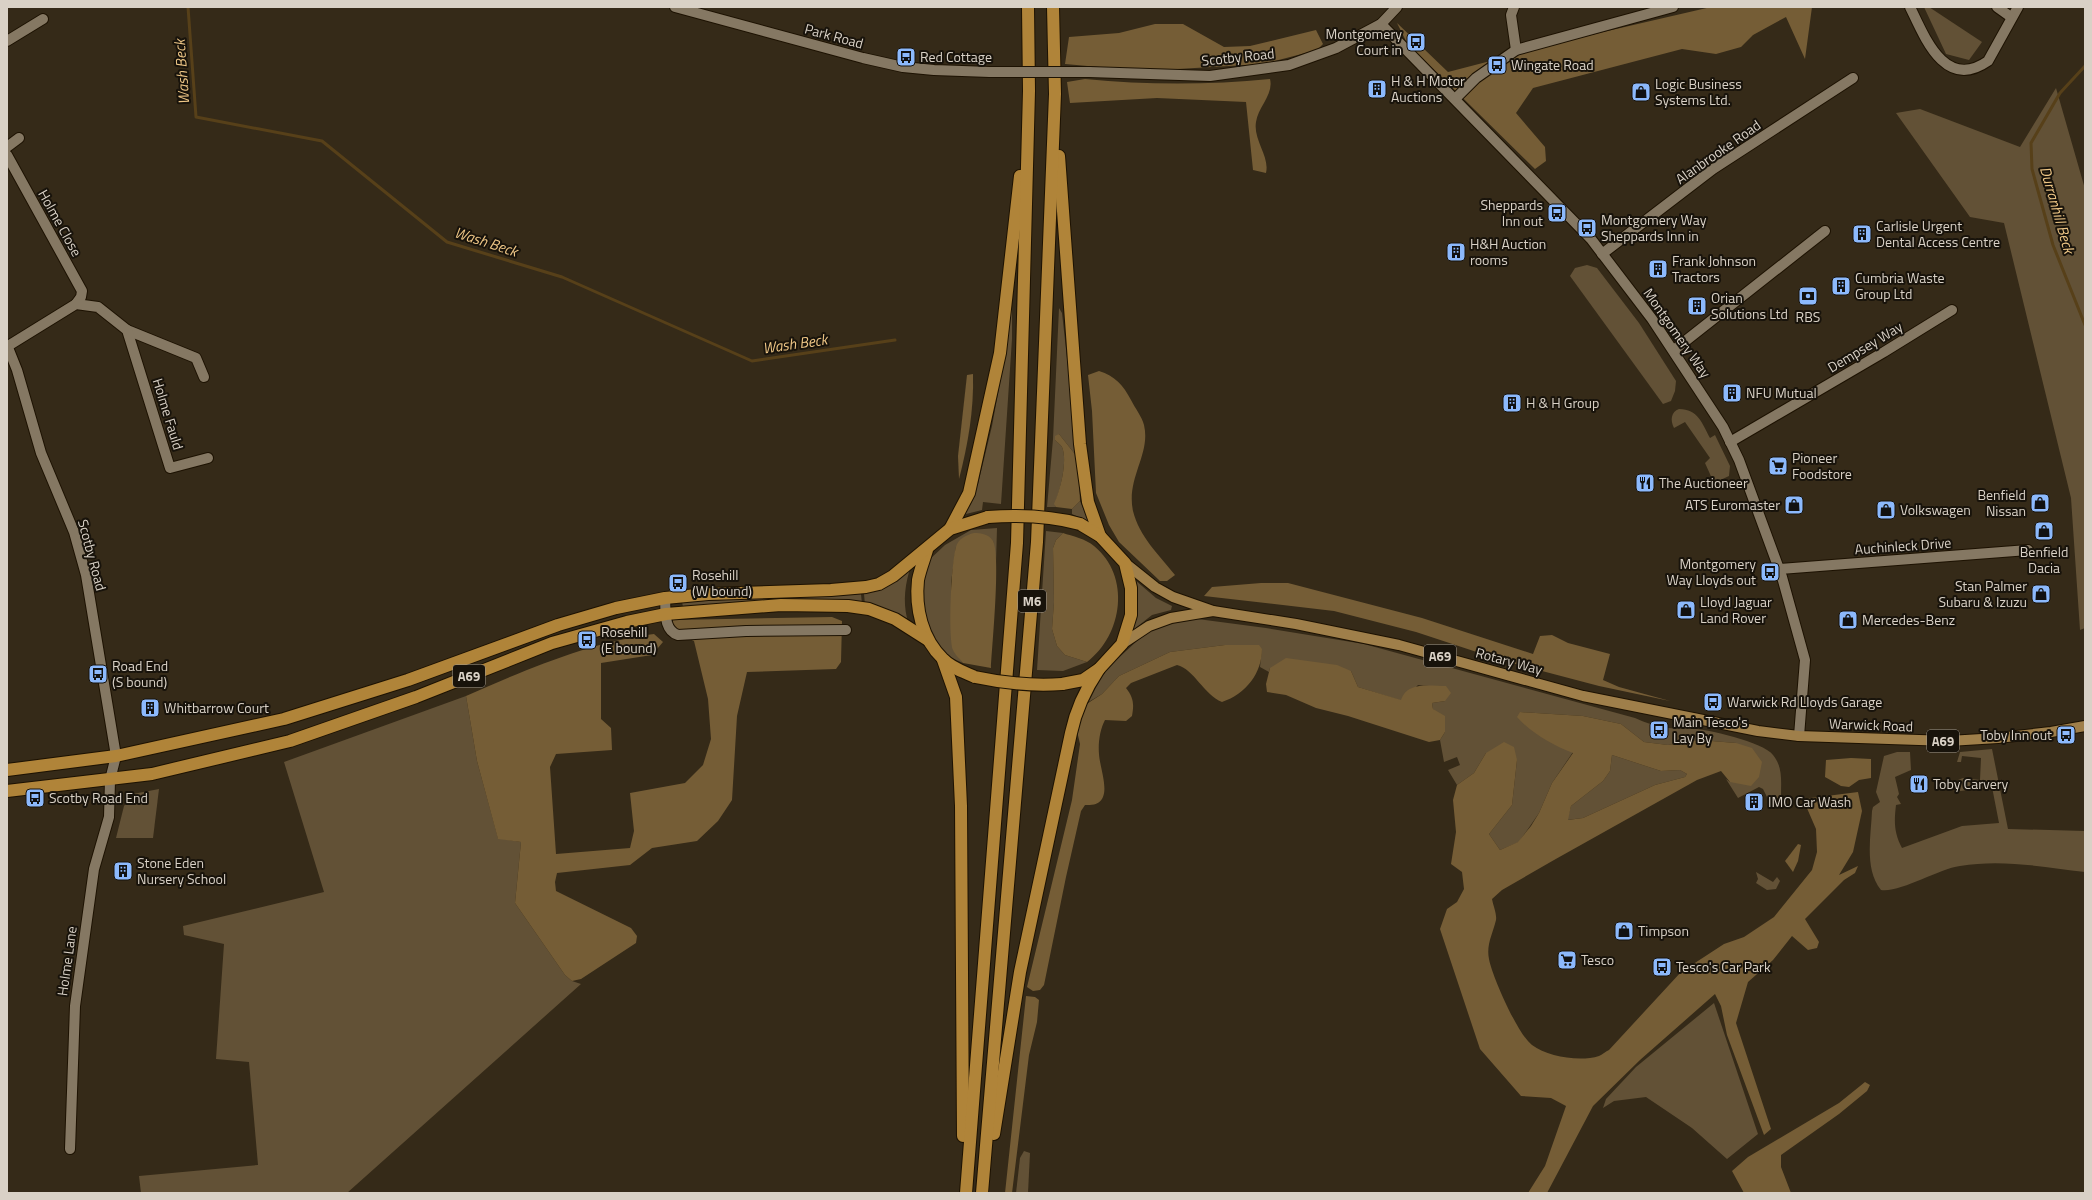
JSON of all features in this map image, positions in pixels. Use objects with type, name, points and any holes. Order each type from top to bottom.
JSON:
[{"type":"highway","name":"M6","points":[[965,1193],[1017,543],[1029,92],[1028,7]]},
{"type":"highway","name":"M6","points":[[984,1193],[1037,542],[1055,94],[1053,7]]},
{"type":"highway","points":[[965,1193],[961,806],[956,696],[943,660],[928,640],[919,612],[918,580],[927,550],[950,529],[968,493],[1000,353],[1029,92]]},
{"type":"highway","points":[[1055,94],[1080,444],[1088,502],[1100,536]]},
{"type":"highway","name":"A69","points":[[943,660],[975,677],[996,682],[1044,685],[1062,684],[1083,680],[1099,669],[1122,644],[1130,615],[1131,588],[1125,563],[1100,536],[1080,524],[1065,520],[1011,516],[988,517],[950,529]]},
{"type":"highway","name":"A69","points":[[7,770],[116,756],[284,719],[408,680],[558,625],[616,608],[665,598],[708,594],[866,588],[879,584],[893,576],[927,550]]},
{"type":"highway","name":"A69","points":[[7,791],[152,774],[290,741],[416,697],[552,644],[627,622],[666,614],[781,605],[848,606],[869,609],[895,619],[928,640]]},
{"type":"highway","points":[[984,1193],[1020,972],[1052,819],[1076,711],[1086,688],[1099,669]]},
{"type":"main road","name":"Rotary Way","points":[[1125,563],[1155,587],[1173,597],[1212,611],[1296,624],[1399,645],[1582,696],[1758,731],[1799,736]]},
{"type":"main road","name":"Rotary Way","points":[[1122,644],[1149,626],[1171,618],[1212,611]]},
{"type":"main road","name":"Warwick Road","points":[[1799,736],[1950,741],[1998,738],[2052,732],[2085,726]]},
{"type":"street","name":"Park Road","points":[[674,7],[840,52],[904,66],[934,70],[990,72],[1089,72]]},
{"type":"street","points":[[1381,24],[1396,7]]},
{"type":"street","points":[[1514,7],[1511,15],[1516,50]]},
{"type":"street","points":[[1455,99],[1476,78],[1516,50],[1661,9],[1673,7]]},
{"type":"street","points":[[1910,7],[1935,54],[1944,64],[1957,70],[1980,67],[1988,61],[2011,17],[2018,7]]},
{"type":"street","points":[[1997,7],[2011,17]]},
{"type":"street","points":[[7,41],[43,19]]},
{"type":"street","name":"Scotby Road","points":[[1089,72],[1210,76],[1289,65],[1336,48],[1381,24]]},
{"type":"street","name":"Montgomery Way","points":[[1381,24],[1591,239],[1674,350],[1723,427],[1739,460],[1780,569],[1805,660],[1799,736]]},
{"type":"street","name":"Alanbrooke Road","points":[[1602,254],[1713,170],[1853,78]]},
{"type":"street","points":[[7,147],[19,138]]},
{"type":"street","name":"Holme Close","points":[[7,155],[82,291],[81,297],[76,304]]},
{"type":"street","points":[[1674,350],[1825,232]]},
{"type":"street","points":[[7,345],[76,304],[98,307],[127,330],[196,358],[204,377]]},
{"type":"street","name":"Dempsey Way","points":[[1730,442],[1884,352],[1952,310]]},
{"type":"street","name":"Holme Fauld","points":[[127,330],[170,468],[208,458]]},
{"type":"street","name":"Scotby Road","points":[[7,345],[41,453],[74,532],[86,575],[116,756],[110,780]]},
{"type":"street","name":"Auchinleck Drive","points":[[1780,569],[2028,550]]},
{"type":"street","points":[[665,598],[669,630],[678,635],[746,631],[846,630]]},
{"type":"street","name":"Holme Lane","points":[[70,1149],[75,1006],[94,869],[109,817],[110,780]]},
{"type":"shaded area","points":[[1711,7],[1812,7],[1805,59],[1786,17],[1753,35],[1741,47],[1716,54],[1682,49],[1533,88],[1516,113],[1545,147],[1546,161],[1535,169],[1407,43],[1397,23],[1448,72],[1603,32]]},
{"type":"shaded area","points":[[1924,7],[1929,7],[1982,42],[1969,60],[1946,54]]},
{"type":"shaded area","points":[[1155,24],[1183,24],[1224,47],[1250,46],[1316,30],[1323,44],[1317,50],[1263,64],[1144,71],[1065,64],[1069,37],[1119,33]]},
{"type":"shaded area","points":[[1085,79],[1178,84],[1270,79],[1270,90],[1257,116],[1256,122],[1257,135],[1266,160],[1266,173],[1253,170],[1246,102],[1157,98],[1070,103],[1067,82]]},
{"type":"shaded area","points":[[2056,88],[2085,189],[2085,628],[2080,630],[2071,498],[2004,223],[1970,217],[1896,113],[1920,109],[2020,147]]},
{"type":"shaded area","points":[[1587,265],[1597,268],[1639,323],[1676,381],[1675,391],[1671,401],[1663,404],[1570,276],[1575,268]]},
{"type":"shaded area","points":[[1012,297],[1012,339],[1001,504],[983,502],[982,510],[962,515],[978,484],[992,426],[1003,366]]},
{"type":"shaded area","points":[[1059,308],[1062,313],[1078,458],[1059,434],[1055,440],[1061,446],[1064,453],[1063,476],[1055,504],[1056,507],[1047,507],[1053,439]]},
{"type":"shaded area","points":[[1099,371],[1114,378],[1122,386],[1144,425],[1144,446],[1133,488],[1133,511],[1145,537],[1156,553],[1175,575],[1167,581],[1160,581],[1119,542],[1109,525],[1096,493],[1092,411],[1088,375]]},
{"type":"shaded area","points":[[973,374],[970,427],[959,479],[958,456],[967,375]]},
{"type":"shaded area","points":[[1679,409],[1691,411],[1702,422],[1710,438],[1715,435],[1730,466],[1729,476],[1714,483],[1705,463],[1710,458],[1685,422],[1674,428],[1672,417],[1674,412]]},
{"type":"shaded area","points":[[1059,434],[1078,458],[1080,501],[1072,509],[1056,507],[1054,504],[1059,492],[1064,468],[1064,453],[1060,444],[1055,440],[1055,436]]},
{"type":"shaded area","points":[[1080,501],[1089,522],[1072,514],[1072,509]]},
{"type":"shaded area","points":[[997,528],[996,563],[993,541],[956,547],[951,582],[951,636],[954,651],[963,663],[945,655],[932,642],[920,590],[928,561],[945,545],[971,530]]},
{"type":"shaded area","points":[[1046,531],[1063,533],[1056,540],[1053,548],[1054,602],[1052,629],[1057,646],[1065,655],[1087,662],[1063,671],[1037,670]]},
{"type":"shaded area","points":[[974,533],[987,535],[993,541],[995,550],[996,582],[991,668],[963,663],[954,652],[951,642],[951,599],[954,555],[960,540],[965,536]]},
{"type":"shaded area","points":[[1063,533],[1091,544],[1106,558],[1114,573],[1118,589],[1118,605],[1115,621],[1108,637],[1099,650],[1087,662],[1065,655],[1057,646],[1052,629],[1054,602],[1053,548],[1056,540]]},
{"type":"shaded area","points":[[907,571],[909,572],[905,592],[905,605],[909,625],[865,605],[864,594],[890,583]]},
{"type":"shaded area","points":[[1135,580],[1156,598],[1172,606],[1171,610],[1152,615],[1133,630],[1131,629]]},
{"type":"shaded area","points":[[1261,583],[1288,583],[1422,618],[1533,654],[1540,636],[1552,635],[1568,643],[1610,654],[1603,680],[1619,687],[1670,701],[1599,686],[1504,661],[1416,632],[1334,611],[1204,596],[1212,587]]},
{"type":"shaded area","points":[[861,594],[862,604],[683,607],[682,602]]},
{"type":"shaded area","points":[[832,617],[842,621],[841,662],[836,669],[747,672],[737,716],[732,800],[718,821],[697,841],[652,848],[630,865],[557,873],[555,882],[556,891],[631,928],[637,936],[636,943],[581,979],[572,981],[565,975],[515,903],[521,842],[498,839],[477,761],[466,696],[511,676],[558,658],[606,643],[654,634],[663,642],[652,655],[601,663],[601,719],[611,728],[612,750],[556,754],[550,767],[556,854],[630,848],[634,831],[630,793],[685,783],[703,765],[711,739],[708,699],[694,641],[676,631],[673,620]]},
{"type":"shaded area","points":[[1190,618],[1266,628],[1364,644],[1635,718],[1647,723],[1671,728],[1697,729],[1734,737],[1758,745],[1768,750],[1773,755],[1780,769],[1781,796],[1770,803],[1763,789],[1759,787],[1738,798],[1726,779],[1730,782],[1736,743],[1699,740],[1668,745],[1644,742],[1621,724],[1583,716],[1520,712],[1573,752],[1552,783],[1539,813],[1519,842],[1500,850],[1489,834],[1512,805],[1517,760],[1486,753],[1474,773],[1457,785],[1448,770],[1460,765],[1457,757],[1444,762],[1440,740],[1445,732],[1433,709],[1432,703],[1445,701],[1429,686],[1418,685],[1402,701],[1358,687],[1351,671],[1270,668],[1269,672],[1260,667],[1262,649],[1225,645],[1170,652],[1119,676],[1102,694],[1085,704],[1101,674],[1138,640],[1152,629],[1164,624]]},
{"type":"shaded area","points":[[1225,645],[1259,645],[1262,649],[1256,674],[1251,682],[1238,694],[1222,702],[1210,694],[1189,671],[1177,665],[1131,683],[1126,688],[1131,695],[1133,702],[1132,716],[1126,721],[1105,720],[1099,745],[1104,794],[1101,800],[1095,804],[1085,805],[1081,811],[1044,985],[1040,990],[1033,991],[1027,987],[1072,800],[1080,744],[1077,731],[1085,705],[1102,694],[1119,676],[1170,652]]},
{"type":"shaded area","points":[[1286,658],[1337,665],[1351,671],[1358,687],[1401,700],[1408,690],[1414,687],[1426,685],[1446,686],[1451,693],[1445,701],[1432,703],[1433,709],[1445,716],[1445,732],[1440,740],[1429,742],[1348,716],[1316,708],[1286,695],[1267,692],[1266,684],[1270,668]]},
{"type":"shaded area","points":[[466,696],[477,761],[498,838],[521,842],[515,903],[565,975],[572,981],[581,984],[347,1193],[141,1193],[139,1176],[258,1165],[249,1062],[216,1059],[224,944],[184,935],[183,926],[324,892],[284,762]]},
{"type":"shaded area","points":[[1520,712],[1583,716],[1621,724],[1644,742],[1668,745],[1699,740],[1736,743],[1752,748],[1762,762],[1759,777],[1751,786],[1730,782],[1721,771],[1697,780],[1502,890],[1492,899],[1496,920],[1489,944],[1488,954],[1491,967],[1506,1005],[1520,1030],[1532,1045],[1547,1053],[1564,1057],[1591,1058],[1609,1050],[1681,972],[1724,944],[1744,937],[1774,917],[1812,870],[1817,852],[1816,829],[1803,799],[1858,792],[1862,811],[1853,852],[1839,875],[1858,866],[1855,873],[1844,880],[1805,919],[1819,942],[1817,948],[1808,950],[1792,936],[1773,960],[1748,982],[1736,1023],[1771,1129],[1764,1135],[1727,1035],[1721,1006],[1715,994],[1640,1060],[1593,1106],[1547,1193],[1528,1193],[1545,1166],[1566,1106],[1551,1098],[1521,1096],[1480,1049],[1440,929],[1447,909],[1457,902],[1464,889],[1462,872],[1451,864],[1456,832],[1453,800],[1457,785],[1474,773],[1486,753],[1504,742],[1514,747],[1517,760],[1512,805],[1489,834],[1500,850],[1518,842],[1531,826],[1539,813],[1552,783],[1573,753],[1558,747],[1543,738],[1517,717]],"holes":[[[1612,755],[1661,771],[1680,770],[1687,774],[1685,777],[1655,785],[1583,818],[1568,820],[1571,806],[1603,781],[1610,771]]]},
{"type":"shaded area","points":[[1992,749],[2008,829],[2085,831],[2085,872],[2022,864],[1976,864],[1951,868],[1909,885],[1889,890],[1881,890],[1872,872],[1870,862],[1870,841],[1873,807],[1880,802],[1876,792],[1884,756],[1897,752],[1910,752],[1911,770],[1895,777],[1899,794],[1897,797],[1901,804],[1896,805],[1895,827],[1897,837],[1902,848],[1962,826],[1999,823],[1992,787],[1960,791],[1958,780],[1963,778],[1980,780],[1981,758],[1962,756],[1961,762],[1957,762],[1960,752]]},
{"type":"shaded area","points":[[1612,755],[1661,771],[1680,770],[1687,774],[1685,777],[1655,785],[1583,818],[1567,820],[1571,806],[1603,781],[1610,771]]},
{"type":"shaded area","points":[[1851,758],[1871,759],[1871,778],[1859,780],[1849,787],[1841,786],[1825,777],[1826,760]]},
{"type":"shaded area","points":[[159,789],[153,838],[116,838],[124,806],[133,794]]},
{"type":"shaded area","points":[[1798,844],[1801,845],[1798,861],[1793,872],[1785,861]]},
{"type":"shaded area","points":[[1756,872],[1773,882],[1777,877],[1780,881],[1776,889],[1767,890],[1756,883],[1758,879]]},
{"type":"shaded area","points":[[1026,996],[1035,997],[1039,1000],[1037,1022],[1029,1055],[1012,1193],[1005,1193]]},
{"type":"shaded area","points":[[1714,1003],[1758,1134],[1727,1159],[1692,1128],[1646,1097],[1614,1101],[1603,1108],[1606,1099],[1636,1067]]},
{"type":"shaded area","points":[[1865,1082],[1870,1085],[1867,1091],[1839,1114],[1781,1155],[1781,1167],[1791,1193],[1744,1193],[1732,1171],[1748,1157],[1839,1103]]},
{"type":"shaded area","points":[[1024,1151],[1030,1153],[1028,1193],[1016,1193],[1020,1158]]},
{"type":"waterway","name":"Wash Beck","points":[[188,7],[196,117],[322,141],[447,242],[562,277],[752,361],[895,340]]},
{"type":"waterway","name":"Durranhill Beck","points":[[2085,66],[2060,93],[2031,143],[2032,169],[2053,245],[2085,325]]},
{"type":"place","name":"Montgomery Court in","points":[[1416,42]]},
{"type":"place","name":"Red Cottage","points":[[906,57]]},
{"type":"place","name":"Wingate Road","points":[[1497,65]]},
{"type":"place","name":"H & H Motor Auctions","points":[[1377,89]]},
{"type":"place","name":"Logic Business Systems Ltd.","points":[[1641,92]]},
{"type":"place","name":"Sheppards Inn out","points":[[1557,213]]},
{"type":"place","name":"Montgomery Way Sheppards Inn in","points":[[1587,228]]},
{"type":"place","name":"Carlisle Urgent Dental Access Centre","points":[[1862,234]]},
{"type":"place","name":"H&H Auction rooms","points":[[1456,252]]},
{"type":"place","name":"Frank Johnson Tractors","points":[[1658,269]]},
{"type":"place","name":"Cumbria Waste Group Ltd","points":[[1841,286]]},
{"type":"place","name":"RBS","points":[[1808,296]]},
{"type":"place","name":"Orian Solutions Ltd","points":[[1697,306]]},
{"type":"place","name":"NFU Mutual","points":[[1732,393]]},
{"type":"place","name":"H & H Group","points":[[1512,403]]},
{"type":"place","name":"Pioneer Foodstore","points":[[1778,466]]},
{"type":"place","name":"The Auctioneer","points":[[1645,483]]},
{"type":"place","name":"Benfield Nissan","points":[[2040,503]]},
{"type":"place","name":"ATS Euromaster","points":[[1794,505]]},
{"type":"place","name":"Volkswagen","points":[[1886,510]]},
{"type":"place","name":"Benfield Dacia","points":[[2044,531]]},
{"type":"place","name":"Montgomery Way Lloyds out","points":[[1770,572]]},
{"type":"place","name":"Rosehill (W bound)","points":[[678,583]]},
{"type":"place","name":"Stan Palmer Subaru & Izuzu","points":[[2041,594]]},
{"type":"place","name":"Lloyd Jaguar Land Rover","points":[[1686,610]]},
{"type":"place","name":"Mercedes-Benz","points":[[1848,620]]},
{"type":"place","name":"Rosehill (E bound)","points":[[587,640]]},
{"type":"place","name":"Road End (S bound)","points":[[98,674]]},
{"type":"place","name":"Warwick Rd Lloyds Garage","points":[[1713,702]]},
{"type":"place","name":"Whitbarrow Court","points":[[150,708]]},
{"type":"place","name":"Main Tesco's Lay By","points":[[1659,730]]},
{"type":"place","name":"Toby Inn out","points":[[2066,735]]},
{"type":"place","name":"Toby Carvery","points":[[1919,784]]},
{"type":"place","name":"Scotby Road End","points":[[35,798]]},
{"type":"place","name":"IMO Car Wash","points":[[1754,802]]},
{"type":"place","name":"Stone Eden Nursery School","points":[[123,871]]},
{"type":"place","name":"Timpson","points":[[1624,931]]},
{"type":"place","name":"Tesco","points":[[1567,960]]},
{"type":"place","name":"Tesco's Car Park","points":[[1662,967]]}]
